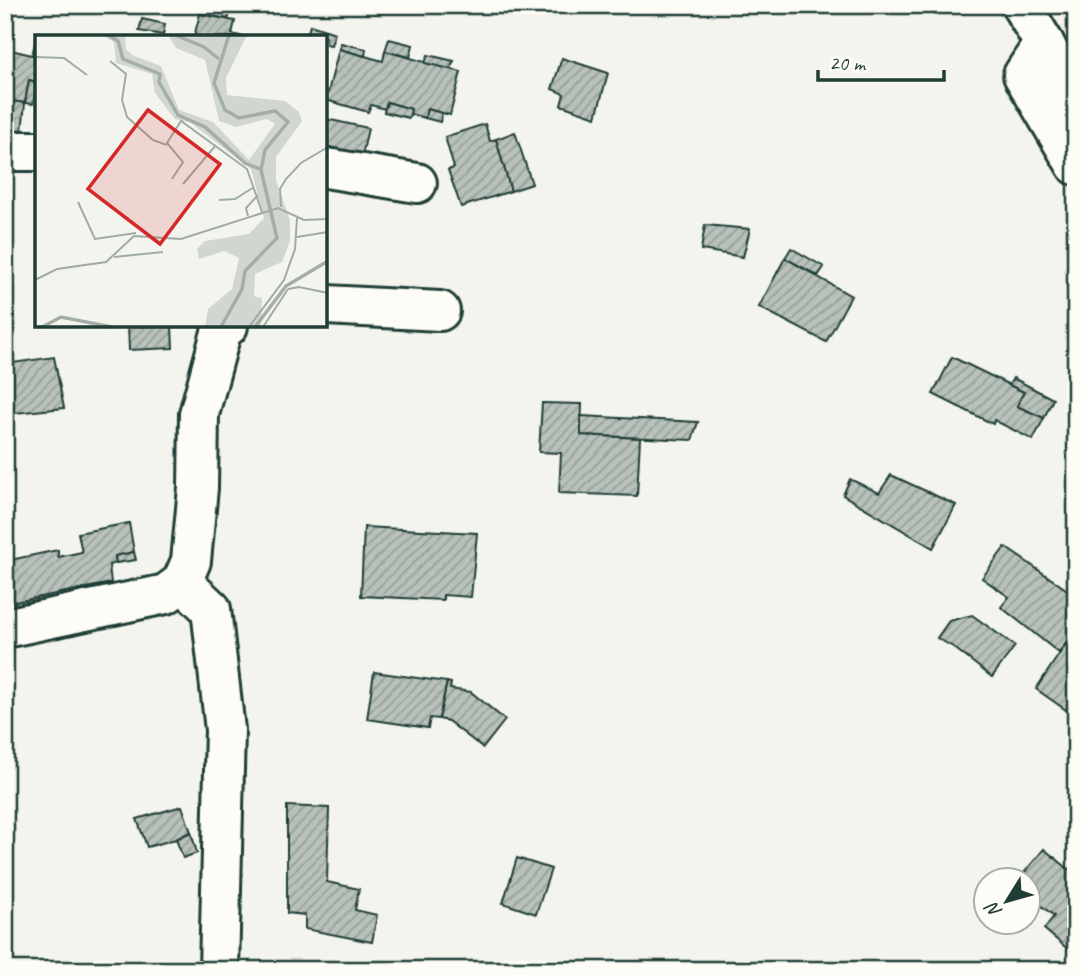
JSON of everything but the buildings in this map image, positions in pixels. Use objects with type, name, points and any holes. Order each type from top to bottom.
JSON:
[{"type":"street","points":[[1021,5],[1076,103]]},
{"type":"street","points":[[1044,43],[1023,75],[1076,165]]},
{"type":"street","points":[[5,151],[35,151]]},
{"type":"street","points":[[327,168],[417,183]]},
{"type":"street","points":[[327,305],[440,311]]},
{"type":"street","points":[[5,628],[166,594],[182,583],[191,561],[198,488],[199,414],[222,329],[226,327]]},
{"type":"street","points":[[182,583],[211,609],[225,730],[219,970]]}]
